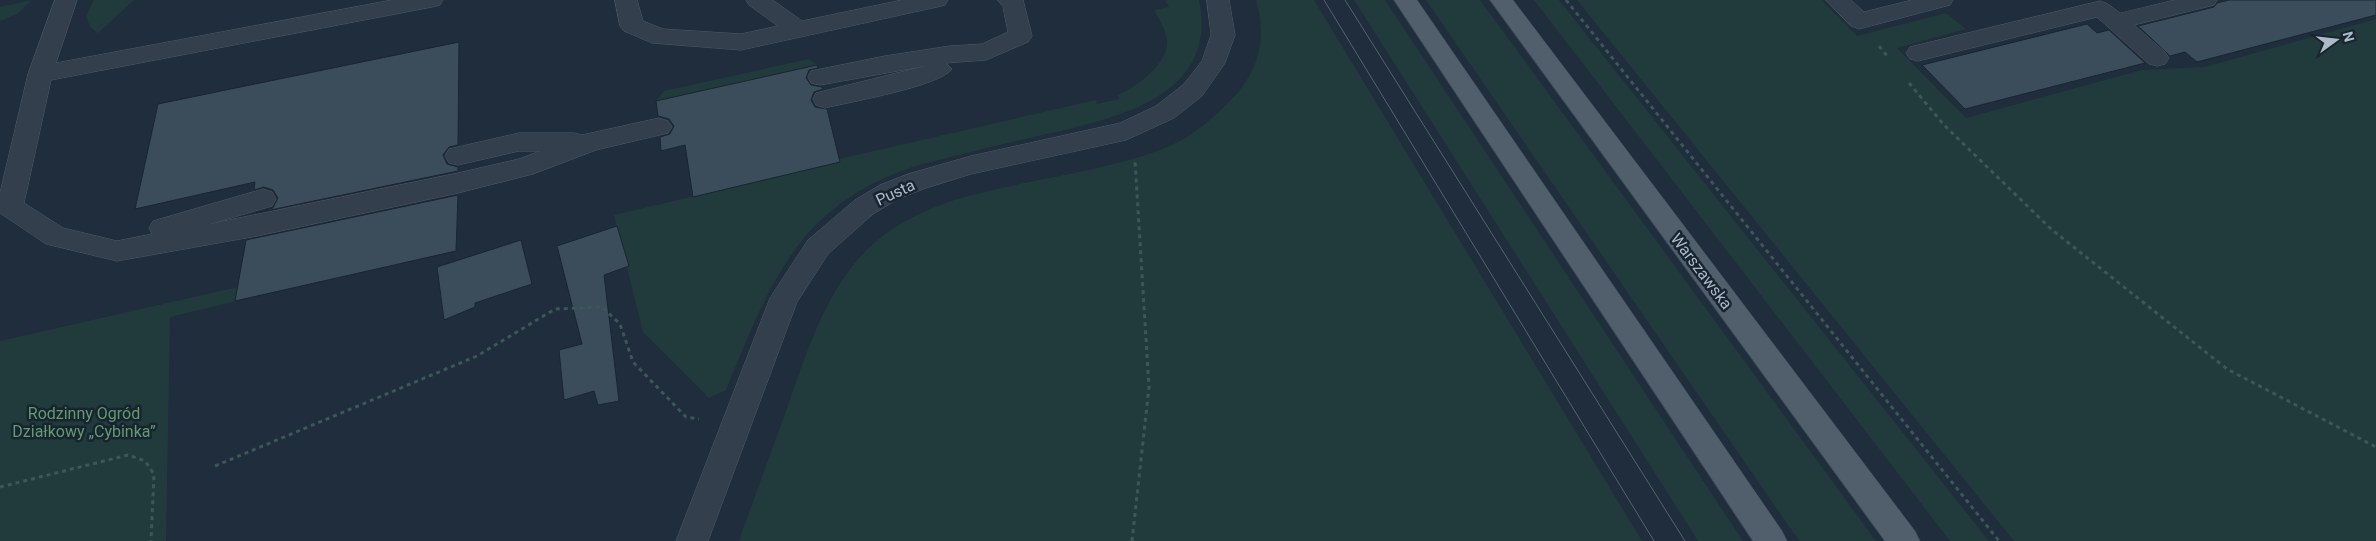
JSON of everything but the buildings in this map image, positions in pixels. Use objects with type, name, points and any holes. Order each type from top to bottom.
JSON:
[{"type":"main road","points":[[1405,0],[1771,541]]},
{"type":"main road","name":"Warszawska","points":[[1501,0],[1904,541]]},
{"type":"street","points":[[66,0],[40,74],[10,207],[56,237],[117,251],[257,226],[449,185],[524,167],[591,142],[659,127]]},
{"type":"street","points":[[40,74],[432,0]]},
{"type":"street","points":[[626,0],[632,26],[660,37],[741,42],[925,1]]},
{"type":"street","points":[[757,0],[799,30]]},
{"type":"street","points":[[822,88],[920,76],[986,52],[1020,36],[1014,4],[1009,0]]},
{"type":"street","name":"Pusta","points":[[692,541],[784,298],[818,247],[841,225],[864,207],[889,192],[917,181],[971,165],[1126,131],[1165,112],[1193,90],[1213,63],[1223,34],[1218,0]]},
{"type":"street","points":[[1837,0],[1858,21],[1942,0]]},
{"type":"street","points":[[1918,53],[2101,10],[2206,0]]},
{"type":"street","points":[[2101,10],[2157,58]]},
{"type":"street","points":[[458,156],[519,142],[591,142]]},
{"type":"street","points":[[106,248],[179,222],[263,199]]},
{"type":"path","points":[[1566,0],[1999,541]]},
{"type":"path","points":[[1858,21],[1889,58]]},
{"type":"path","points":[[1907,81],[1944,125],[2051,229],[2220,363],[2376,447]]},
{"type":"path","points":[[1132,541],[1150,387],[1135,158]]},
{"type":"path","points":[[215,466],[477,356],[554,309],[602,307],[620,324],[633,362],[686,418],[738,422]]},
{"type":"path","points":[[0,487],[128,455],[145,461],[154,474],[151,541]]},
{"type":"green space","points":[[32,0],[17,14],[0,21],[0,7]]},
{"type":"green space","points":[[94,0],[134,0],[98,33],[90,27],[86,16]]},
{"type":"green space","points":[[1165,0],[1199,0],[1201,34],[1192,62],[1175,83],[1152,100],[1124,113],[1094,123],[919,165],[878,181],[844,201],[816,225],[794,252],[774,282],[726,390],[709,398],[643,332],[614,215],[840,162],[839,159],[1096,100],[1097,104],[1119,99],[1118,95],[1144,79],[1153,71],[1165,54],[1166,35],[1154,10],[1169,7]]},
{"type":"green space","points":[[1256,0],[1314,0],[1642,541],[739,541],[810,343],[831,299],[857,260],[892,229],[943,204],[988,191],[1126,161],[1159,150],[1187,137],[1218,113],[1247,80],[1258,55],[1260,42],[1261,28]]},
{"type":"green space","points":[[1354,0],[1385,0],[1743,541],[1698,541]]},
{"type":"green space","points":[[1426,0],[1480,0],[1876,541],[1799,541]]},
{"type":"green space","points":[[1534,0],[1559,0],[1989,541],[1950,541]]},
{"type":"green space","points":[[1577,0],[1821,0],[1857,36],[1946,13],[1966,29],[1897,48],[1966,118],[2142,70],[2205,67],[2376,19],[2376,541],[2014,541]]},
{"type":"green space","points":[[809,59],[817,65],[656,101],[664,91]]},
{"type":"green space","name":"Rodzinny Ogród Działkowy „Cybinka”","points":[[238,287],[236,301],[170,317],[166,541],[0,541],[0,341]]},
{"type":"tram line","points":[[1324,0],[1654,541]]},
{"type":"tram line","points":[[1345,0],[1685,541]]}]
